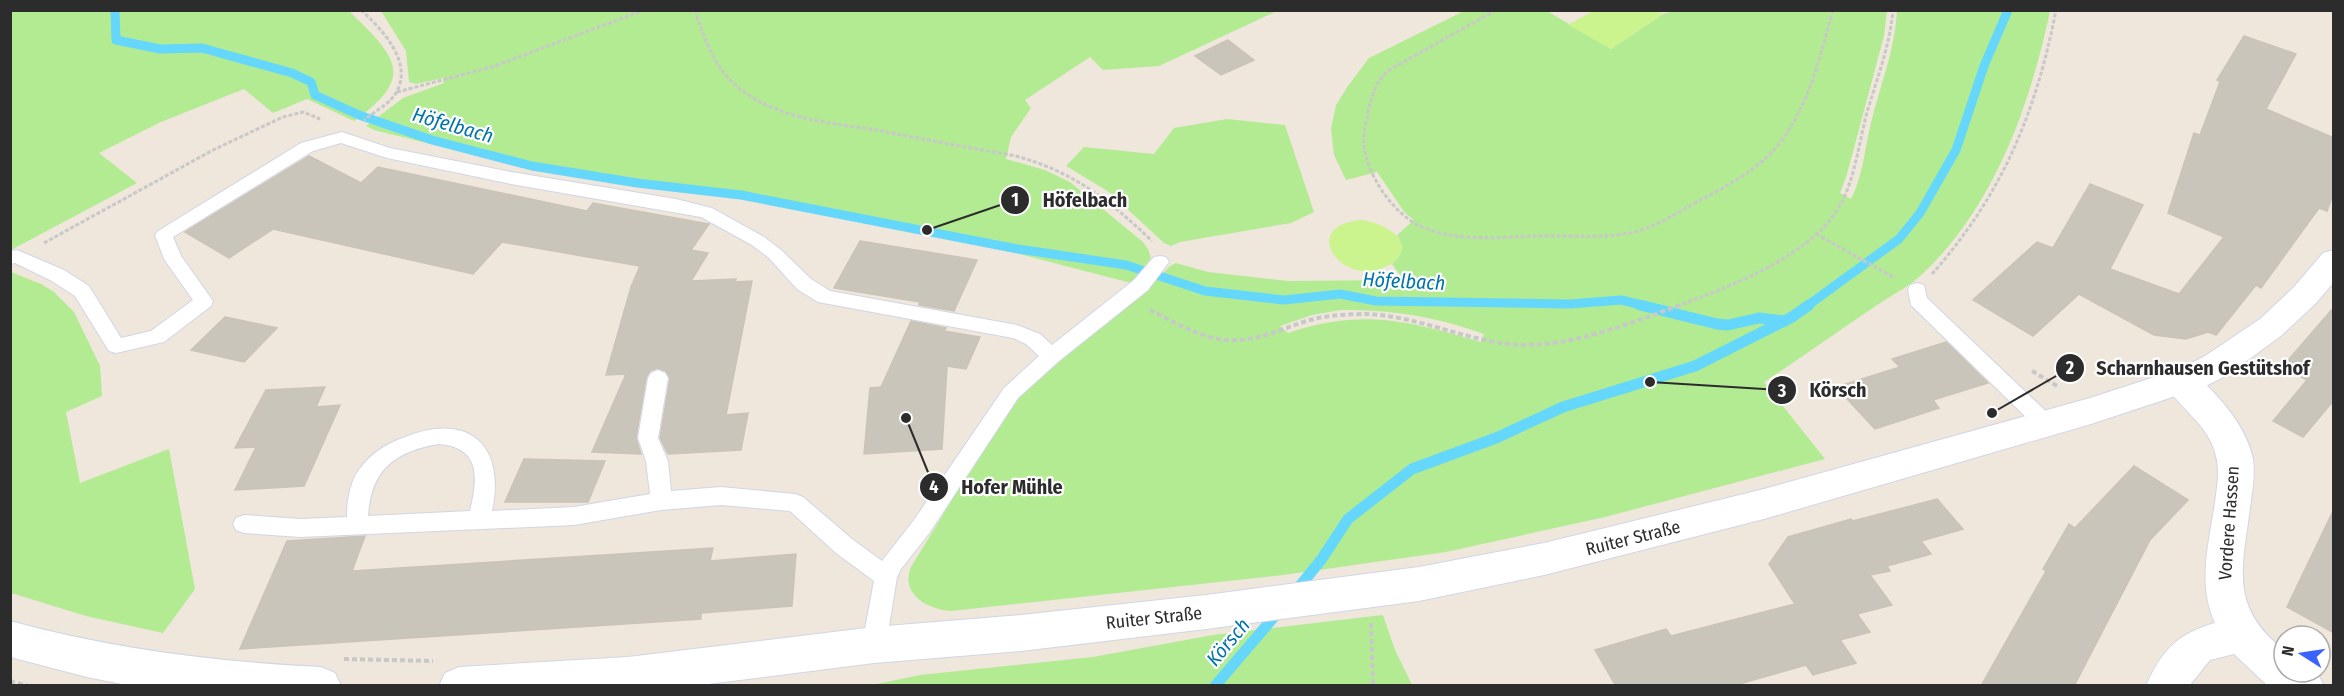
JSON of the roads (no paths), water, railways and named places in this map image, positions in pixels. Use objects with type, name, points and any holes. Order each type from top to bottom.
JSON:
[{"type":"main road","name":"Ruiter Straße","points":[[451,673],[628,675],[874,645],[959,639],[1206,612],[1360,592],[1466,575],[1598,547],[1753,507],[2046,424],[2181,382],[2217,365],[2271,327],[2305,295],[2334,261]]},
{"type":"main road","name":"Vordere Hassen","points":[[2181,382],[2213,415],[2234,456],[2235,482],[2224,590],[2229,612],[2243,635],[2272,665],[2304,686]]},
{"type":"main road","points":[[2166,686],[2182,658],[2190,650],[2201,645],[2243,635]]},
{"type":"main road","points":[[10,639],[93,661],[165,674],[328,672]]},
{"type":"lane","points":[[14,257],[57,275],[82,291],[116,346],[158,337],[204,301],[173,258],[163,238],[164,234],[307,147],[349,132],[387,153],[510,178],[706,212],[728,222],[758,241],[775,254],[809,288],[825,297],[1017,332],[1033,339],[1052,356]]},
{"type":"lane","points":[[874,645],[886,577],[892,563],[922,526],[1011,393],[1052,356],[1143,283],[1158,254]]},
{"type":"lane","points":[[1917,290],[1918,300],[2046,424]]},
{"type":"lane","points":[[658,378],[648,438],[657,461],[661,501]]},
{"type":"lane","points":[[357,525],[360,491],[371,469],[408,442],[437,436],[464,441],[473,446],[479,454],[485,472],[485,488],[479,518]]},
{"type":"lane","points":[[244,525],[300,528],[479,518],[574,516],[661,501],[721,496],[795,503],[844,546],[886,577]]},
{"type":"waterway","name":"Höfelbach","points":[[115,10],[116,40],[160,49],[202,48],[292,73],[311,82],[315,95],[359,115],[432,140],[532,166],[637,183],[741,195],[1018,249],[1126,265],[1205,291],[1284,300],[1340,294],[1376,301],[1570,304],[1621,300],[1646,306]]},
{"type":"waterway","name":"Körsch","points":[[1807,306],[1899,239],[1920,213],[1956,150],[1984,66],[2008,10]]},
{"type":"waterway","name":"Höfelbach","points":[[1640,305],[1717,324],[1728,325],[1759,318],[1784,321]]},
{"type":"waterway","name":"Körsch","points":[[1784,321],[1809,305]]},
{"type":"waterway","name":"Körsch","points":[[1295,592],[1321,560],[1348,519],[1412,469],[1496,438],[1563,407],[1695,366],[1784,321]]},
{"type":"waterway","name":"Körsch","points":[[1215,686],[1279,611]]},
{"type":"place","name":"Höfelbach","points":[[927,230]]},
{"type":"place","name":"Körsch","points":[[1650,382]]},
{"type":"place","name":"Scharnhausen Gestütshof","points":[[1992,413]]},
{"type":"place","name":"Hofer Mühle","points":[[906,418]]}]
